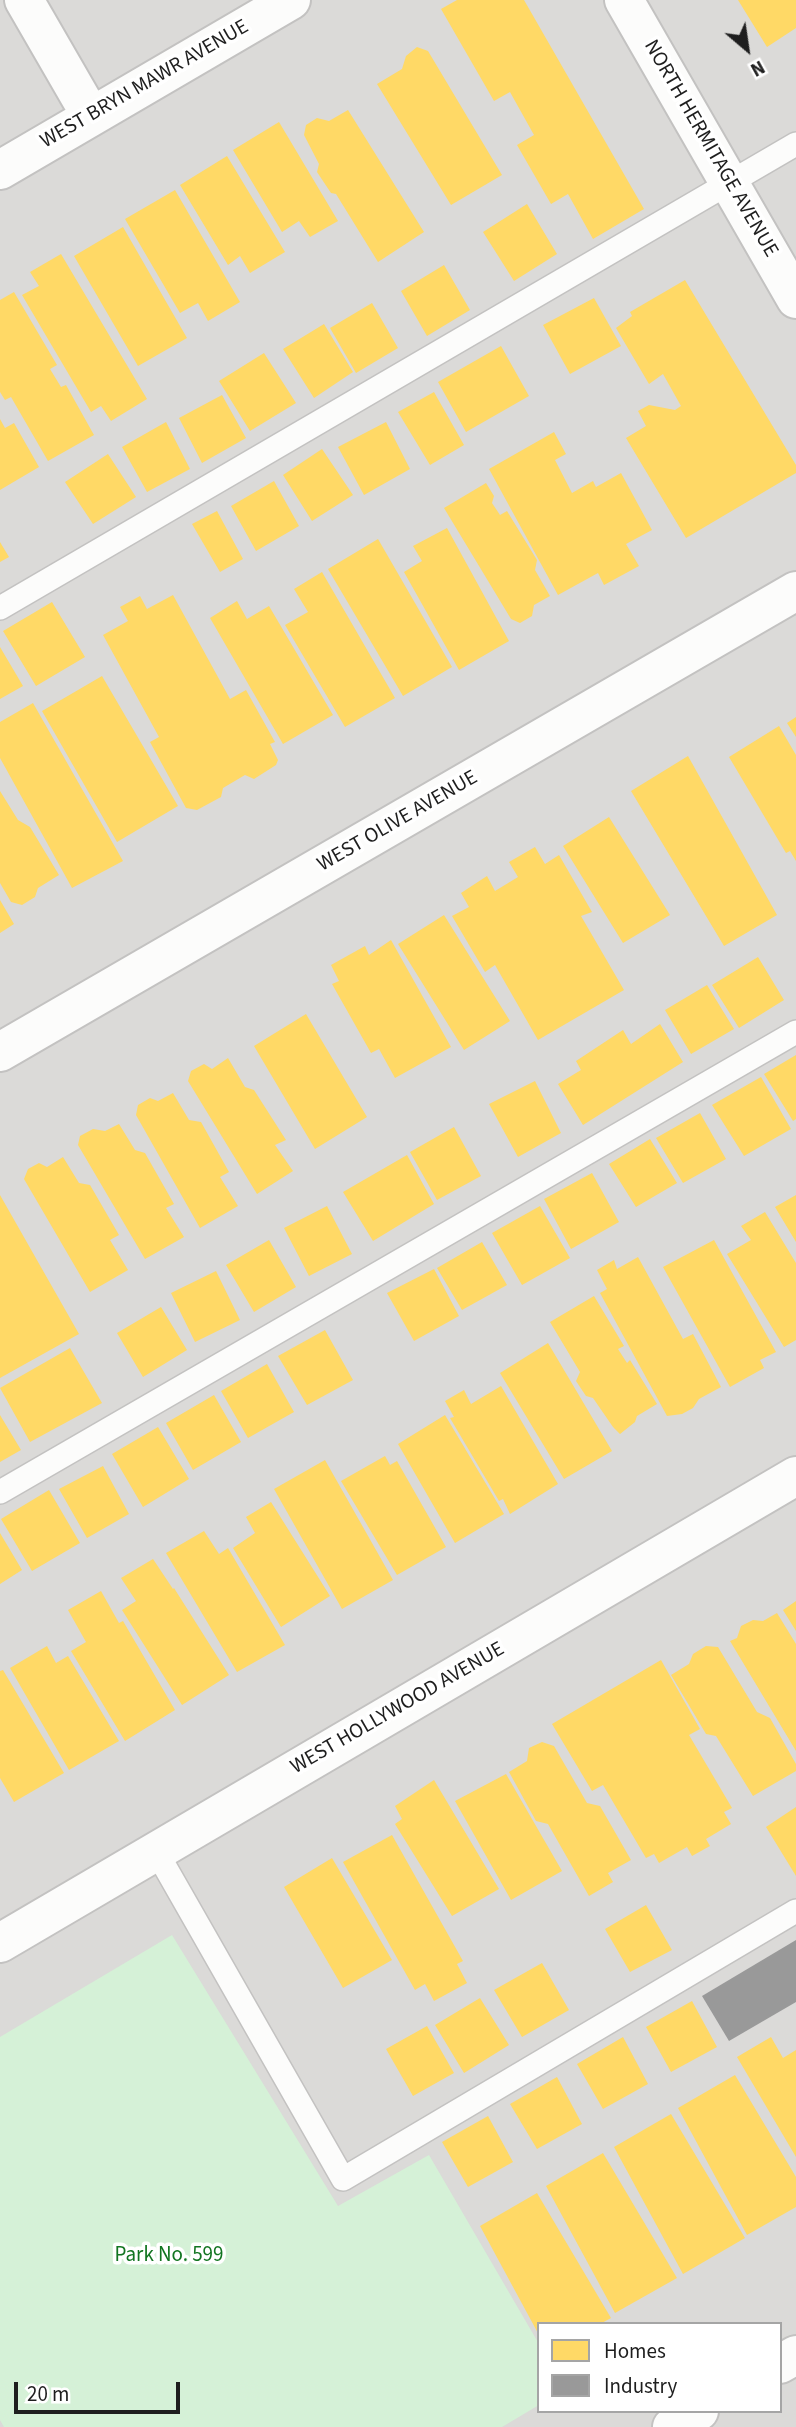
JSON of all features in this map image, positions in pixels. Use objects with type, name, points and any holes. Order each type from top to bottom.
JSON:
[{"type":"street","points":[[24,0],[91,116]]},
{"type":"street","name":"WEST BRYN MAWR AVENUE","points":[[0,170],[291,0]]},
{"type":"street","name":"NORTH HERMITAGE AVENUE","points":[[624,0],[796,299]]},
{"type":"street","name":"WEST OLIVE AVENUE","points":[[0,1052],[796,591]]},
{"type":"street","name":"WEST HOLLYWOOD AVENUE","points":[[0,1943],[796,1476]]},
{"type":"street","points":[[672,2427],[696,2413]]},
{"type":"lane","points":[[0,608],[796,144]]},
{"type":"lane","points":[[0,1492],[796,1032]]},
{"type":"lane","points":[[156,1851],[343,2179],[796,1911]]},
{"type":"shaded area","points":[[0,0],[796,0],[796,2427],[0,2427]]},
{"type":"green space","name":"Park No. 599","points":[[172,1935],[338,2206],[429,2155],[537,2341],[537,2406],[502,2427],[4,2427],[0,2420],[0,2037]]},
{"type":"building: Homes","points":[[457,0],[524,0],[644,209],[593,239],[568,194],[551,204],[517,145],[534,135],[510,92],[494,101],[441,9]]},
{"type":"building: Homes","points":[[738,0],[796,0],[796,28],[767,47]]},
{"type":"building: Homes","points":[[417,47],[428,51],[502,175],[451,205],[377,84],[402,69],[406,56]]},
{"type":"building: Homes","points":[[348,110],[424,232],[378,262],[336,194],[331,193],[317,172],[319,164],[304,135],[306,125],[317,118],[329,121]]},
{"type":"building: Homes","points":[[279,122],[338,221],[310,237],[299,221],[282,232],[233,150]]},
{"type":"building: Homes","points":[[227,156],[285,252],[250,273],[240,256],[228,265],[180,185]]},
{"type":"building: Homes","points":[[175,190],[240,302],[208,321],[198,303],[180,313],[125,219]]},
{"type":"building: Homes","points":[[527,204],[557,254],[514,281],[483,232]]},
{"type":"building: Homes","points":[[123,227],[187,338],[138,366],[74,256]]},
{"type":"building: Homes","points":[[61,254],[147,399],[111,421],[101,406],[91,412],[22,295],[39,286],[30,272]]},
{"type":"building: Homes","points":[[444,265],[470,310],[427,336],[401,291]]},
{"type":"building: Homes","points":[[685,280],[796,465],[796,473],[686,538],[626,438],[646,426],[638,411],[649,405],[675,410],[681,406],[663,374],[649,384],[616,328],[632,316],[630,312]]},
{"type":"building: Homes","points":[[14,292],[57,365],[50,369],[61,387],[66,385],[94,435],[48,461],[11,397],[5,400],[0,392],[0,300]]},
{"type":"building: Homes","points":[[594,298],[621,346],[570,374],[543,325]]},
{"type":"building: Homes","points":[[372,303],[398,348],[356,373],[330,328]]},
{"type":"building: Homes","points":[[324,324],[353,372],[314,398],[283,349]]},
{"type":"building: Homes","points":[[501,346],[529,396],[466,432],[438,382]]},
{"type":"building: Homes","points":[[264,353],[296,403],[250,431],[219,381]]},
{"type":"building: Homes","points":[[434,392],[464,445],[430,465],[398,412]]},
{"type":"building: Homes","points":[[222,395],[246,438],[202,463],[179,418]]},
{"type":"building: Homes","points":[[0,419],[5,428],[14,423],[39,467],[0,490]]},
{"type":"building: Homes","points":[[166,422],[190,469],[147,492],[122,447]]},
{"type":"building: Homes","points":[[386,422],[410,469],[364,495],[338,447]]},
{"type":"building: Homes","points":[[554,432],[566,454],[555,460],[572,493],[593,481],[596,487],[621,473],[652,530],[626,544],[639,566],[604,585],[598,573],[558,595],[489,469]]},
{"type":"building: Homes","points":[[322,449],[353,495],[312,521],[283,475]]},
{"type":"building: Homes","points":[[108,454],[136,497],[93,524],[65,482]]},
{"type":"building: Homes","points":[[274,481],[299,526],[256,551],[231,506]]},
{"type":"building: Homes","points":[[486,483],[494,496],[492,503],[500,515],[507,511],[537,560],[535,570],[550,596],[534,605],[532,616],[520,623],[511,619],[444,508]]},
{"type":"building: Homes","points":[[217,511],[243,559],[220,572],[192,524]]},
{"type":"building: Homes","points":[[447,528],[509,641],[459,670],[404,572],[422,561],[413,546]]},
{"type":"building: Homes","points":[[378,539],[452,667],[403,696],[328,569]]},
{"type":"building: Homes","points":[[0,542],[9,557],[0,562]]},
{"type":"building: Homes","points":[[322,572],[395,698],[345,727],[285,625],[308,612],[294,589]]},
{"type":"building: Homes","points":[[173,595],[230,699],[246,690],[275,742],[270,744],[278,760],[276,765],[254,779],[245,775],[223,788],[221,797],[197,810],[186,808],[150,742],[159,737],[103,635],[128,621],[120,607],[140,596],[147,609]]},
{"type":"building: Homes","points":[[237,601],[247,619],[269,606],[333,715],[283,744],[210,618]]},
{"type":"building: Homes","points":[[52,602],[85,657],[36,686],[3,631]]},
{"type":"building: Homes","points":[[0,647],[23,686],[0,699]]},
{"type":"building: Homes","points":[[102,676],[178,806],[117,842],[42,711]]},
{"type":"building: Homes","points":[[33,703],[123,861],[72,888],[0,758],[0,722]]},
{"type":"building: Homes","points":[[796,717],[796,737],[787,723]]},
{"type":"building: Homes","points":[[779,726],[796,755],[796,861],[790,851],[786,853],[729,757]]},
{"type":"building: Homes","points":[[688,756],[777,915],[724,946],[631,791]]},
{"type":"building: Homes","points":[[0,791],[18,820],[30,827],[59,875],[38,888],[35,897],[22,905],[11,902],[0,883]]},
{"type":"building: Homes","points":[[609,817],[670,915],[623,943],[563,846]]},
{"type":"building: Homes","points":[[535,847],[545,864],[559,855],[592,912],[581,916],[624,990],[538,1040],[495,965],[485,972],[452,916],[469,907],[461,893],[487,876],[495,891],[518,877],[509,862]]},
{"type":"building: Homes","points":[[0,900],[14,924],[0,933]]},
{"type":"building: Homes","points":[[444,915],[510,1021],[464,1050],[398,944]]},
{"type":"building: Homes","points":[[391,940],[451,1047],[395,1078],[379,1049],[371,1053],[332,984],[339,981],[331,965],[365,946],[369,955]]},
{"type":"building: Homes","points":[[758,957],[784,1000],[739,1028],[712,985]]},
{"type":"building: Homes","points":[[707,985],[734,1029],[691,1054],[665,1010]]},
{"type":"building: Homes","points":[[306,1014],[367,1117],[315,1149],[254,1046]]},
{"type":"building: Homes","points":[[660,1024],[683,1062],[583,1125],[558,1084],[581,1070],[576,1061],[623,1030],[631,1044]]},
{"type":"building: Homes","points":[[796,1055],[796,1119],[793,1121],[764,1074]]},
{"type":"building: Homes","points":[[228,1058],[245,1087],[254,1090],[286,1140],[275,1145],[293,1171],[257,1194],[188,1081],[191,1071],[204,1064],[212,1069]]},
{"type":"building: Homes","points":[[761,1077],[791,1129],[744,1156],[712,1105]]},
{"type":"building: Homes","points":[[535,1081],[561,1133],[518,1157],[489,1104]]},
{"type":"building: Homes","points":[[173,1093],[189,1120],[201,1122],[229,1172],[220,1177],[238,1206],[200,1228],[136,1115],[138,1105],[150,1098],[158,1101]]},
{"type":"building: Homes","points":[[700,1113],[726,1159],[683,1183],[656,1138]]},
{"type":"building: Homes","points":[[119,1124],[135,1150],[145,1153],[174,1204],[166,1208],[184,1237],[145,1259],[78,1145],[80,1136],[93,1129],[105,1131]]},
{"type":"building: Homes","points":[[454,1127],[481,1176],[437,1200],[410,1152]]},
{"type":"building: Homes","points":[[650,1139],[677,1183],[636,1207],[609,1164]]},
{"type":"building: Homes","points":[[407,1155],[434,1204],[373,1241],[343,1192]]},
{"type":"building: Homes","points":[[63,1157],[79,1183],[90,1185],[119,1235],[110,1240],[128,1270],[90,1292],[24,1179],[28,1169],[39,1163],[47,1167]]},
{"type":"building: Homes","points":[[592,1173],[619,1222],[571,1249],[544,1199]]},
{"type":"building: Homes","points":[[0,1195],[79,1334],[0,1378]]},
{"type":"building: Homes","points":[[796,1195],[796,1242],[775,1207]]},
{"type":"building: Homes","points":[[327,1206],[352,1254],[309,1276],[284,1228]]},
{"type":"building: Homes","points":[[540,1206],[570,1258],[522,1285],[492,1233]]},
{"type":"building: Homes","points":[[765,1212],[796,1263],[796,1340],[784,1347],[727,1254],[751,1240],[741,1226]]},
{"type":"building: Homes","points":[[269,1240],[296,1287],[254,1312],[226,1265]]},
{"type":"building: Homes","points":[[714,1240],[776,1352],[760,1360],[764,1368],[730,1387],[663,1267]]},
{"type":"building: Homes","points":[[482,1242],[507,1285],[462,1310],[437,1268]]},
{"type":"building: Homes","points":[[638,1257],[683,1339],[693,1334],[721,1387],[699,1399],[693,1408],[682,1414],[667,1416],[600,1293],[607,1289],[597,1270],[614,1260],[617,1269]]},
{"type":"building: Homes","points":[[434,1269],[459,1316],[414,1341],[387,1293]]},
{"type":"building: Homes","points":[[216,1271],[240,1320],[195,1342],[171,1293]]},
{"type":"building: Homes","points":[[594,1296],[624,1346],[618,1349],[627,1363],[630,1360],[657,1404],[637,1416],[635,1422],[620,1434],[593,1398],[586,1396],[576,1381],[580,1372],[550,1322]]},
{"type":"building: Homes","points":[[161,1307],[187,1350],[143,1377],[117,1333]]},
{"type":"building: Homes","points":[[325,1330],[353,1380],[307,1405],[278,1356]]},
{"type":"building: Homes","points":[[548,1343],[612,1451],[564,1479],[500,1373]]},
{"type":"building: Homes","points":[[70,1348],[102,1403],[30,1442],[0,1388]]},
{"type":"building: Homes","points":[[267,1364],[294,1412],[248,1438],[221,1391]]},
{"type":"building: Homes","points":[[501,1386],[558,1484],[510,1514],[503,1499],[499,1501],[450,1418],[454,1417],[445,1401],[464,1390],[471,1404]]},
{"type":"building: Homes","points":[[214,1395],[241,1442],[193,1470],[166,1423]]},
{"type":"building: Homes","points":[[0,1415],[21,1450],[0,1462]]},
{"type":"building: Homes","points":[[445,1415],[504,1514],[455,1543],[398,1444]]},
{"type":"building: Homes","points":[[158,1427],[189,1479],[143,1507],[112,1454]]},
{"type":"building: Homes","points":[[385,1456],[390,1465],[397,1461],[446,1547],[397,1575],[341,1481]]},
{"type":"building: Homes","points":[[325,1460],[393,1580],[342,1609],[274,1489]]},
{"type":"building: Homes","points":[[103,1466],[129,1514],[87,1538],[59,1489]]},
{"type":"building: Homes","points":[[49,1490],[80,1543],[32,1571],[1,1519]]},
{"type":"building: Homes","points":[[271,1502],[330,1596],[281,1627],[233,1548],[255,1533],[246,1517]]},
{"type":"building: Homes","points":[[204,1531],[219,1554],[228,1548],[285,1645],[237,1672],[166,1553]]},
{"type":"building: Homes","points":[[0,1533],[22,1570],[0,1584]]},
{"type":"building: Homes","points":[[153,1559],[229,1675],[182,1705],[122,1610],[136,1601],[121,1578]]},
{"type":"building: Homes","points":[[101,1591],[119,1623],[123,1621],[175,1710],[125,1741],[71,1651],[86,1642],[68,1610]]},
{"type":"building: Homes","points":[[796,1601],[796,1631],[783,1610]]},
{"type":"building: Homes","points":[[777,1613],[796,1644],[796,1751],[730,1641],[737,1638],[741,1626],[753,1620],[763,1621]]},
{"type":"building: Homes","points":[[47,1646],[56,1663],[68,1656],[119,1741],[69,1770],[10,1668]]},
{"type":"building: Homes","points":[[706,1646],[718,1647],[757,1712],[770,1718],[796,1764],[796,1771],[753,1796],[716,1736],[706,1734],[671,1675],[689,1664],[693,1654]]},
{"type":"building: Homes","points":[[661,1660],[700,1729],[689,1735],[732,1808],[724,1812],[731,1824],[706,1839],[710,1846],[692,1856],[687,1847],[659,1863],[654,1854],[646,1858],[603,1785],[592,1791],[552,1724]]},
{"type":"building: Homes","points":[[3,1670],[64,1773],[14,1802],[0,1778],[0,1671]]},
{"type":"building: Homes","points":[[542,1742],[554,1746],[587,1803],[600,1806],[631,1860],[608,1873],[613,1882],[589,1896],[548,1824],[536,1821],[509,1772],[527,1761],[529,1748]]},
{"type":"building: Homes","points":[[506,1774],[562,1871],[511,1900],[455,1801]]},
{"type":"building: Homes","points":[[434,1780],[499,1889],[452,1916],[395,1824],[402,1819],[395,1806]]},
{"type":"building: Homes","points":[[796,1807],[796,1876],[766,1827]]},
{"type":"building: Homes","points":[[392,1835],[463,1961],[457,1964],[467,1983],[434,2001],[425,1984],[415,1990],[343,1862]]},
{"type":"building: Homes","points":[[332,1858],[392,1960],[343,1988],[284,1887]]},
{"type":"building: Homes","points":[[646,1905],[672,1950],[630,1972],[605,1929]]},
{"type":"building: Homes","points":[[542,1963],[569,2010],[522,2037],[494,1990]]},
{"type":"building: Homes","points":[[480,1998],[509,2045],[464,2073],[435,2025]]},
{"type":"building: Homes","points":[[692,2001],[717,2047],[671,2072],[646,2027]]},
{"type":"building: Homes","points":[[427,2026],[454,2073],[413,2096],[386,2049]]},
{"type":"building: Homes","points":[[623,2037],[648,2084],[603,2109],[577,2064]]},
{"type":"building: Homes","points":[[771,2037],[783,2058],[796,2050],[796,2157],[737,2057]]},
{"type":"building: Homes","points":[[735,2075],[796,2177],[796,2207],[747,2235],[678,2108]]},
{"type":"building: Homes","points":[[557,2077],[582,2124],[537,2149],[510,2104]]},
{"type":"building: Homes","points":[[671,2114],[745,2238],[683,2274],[614,2147]]},
{"type":"building: Homes","points":[[488,2116],[513,2162],[468,2187],[442,2142]]},
{"type":"building: Homes","points":[[603,2153],[677,2278],[615,2313],[546,2186]]},
{"type":"building: Homes","points":[[537,2193],[611,2318],[604,2322],[537,2322],[537,2331],[480,2226]]},
{"type":"building: Industry","points":[[796,1940],[796,2002],[729,2041],[702,1996]]}]
